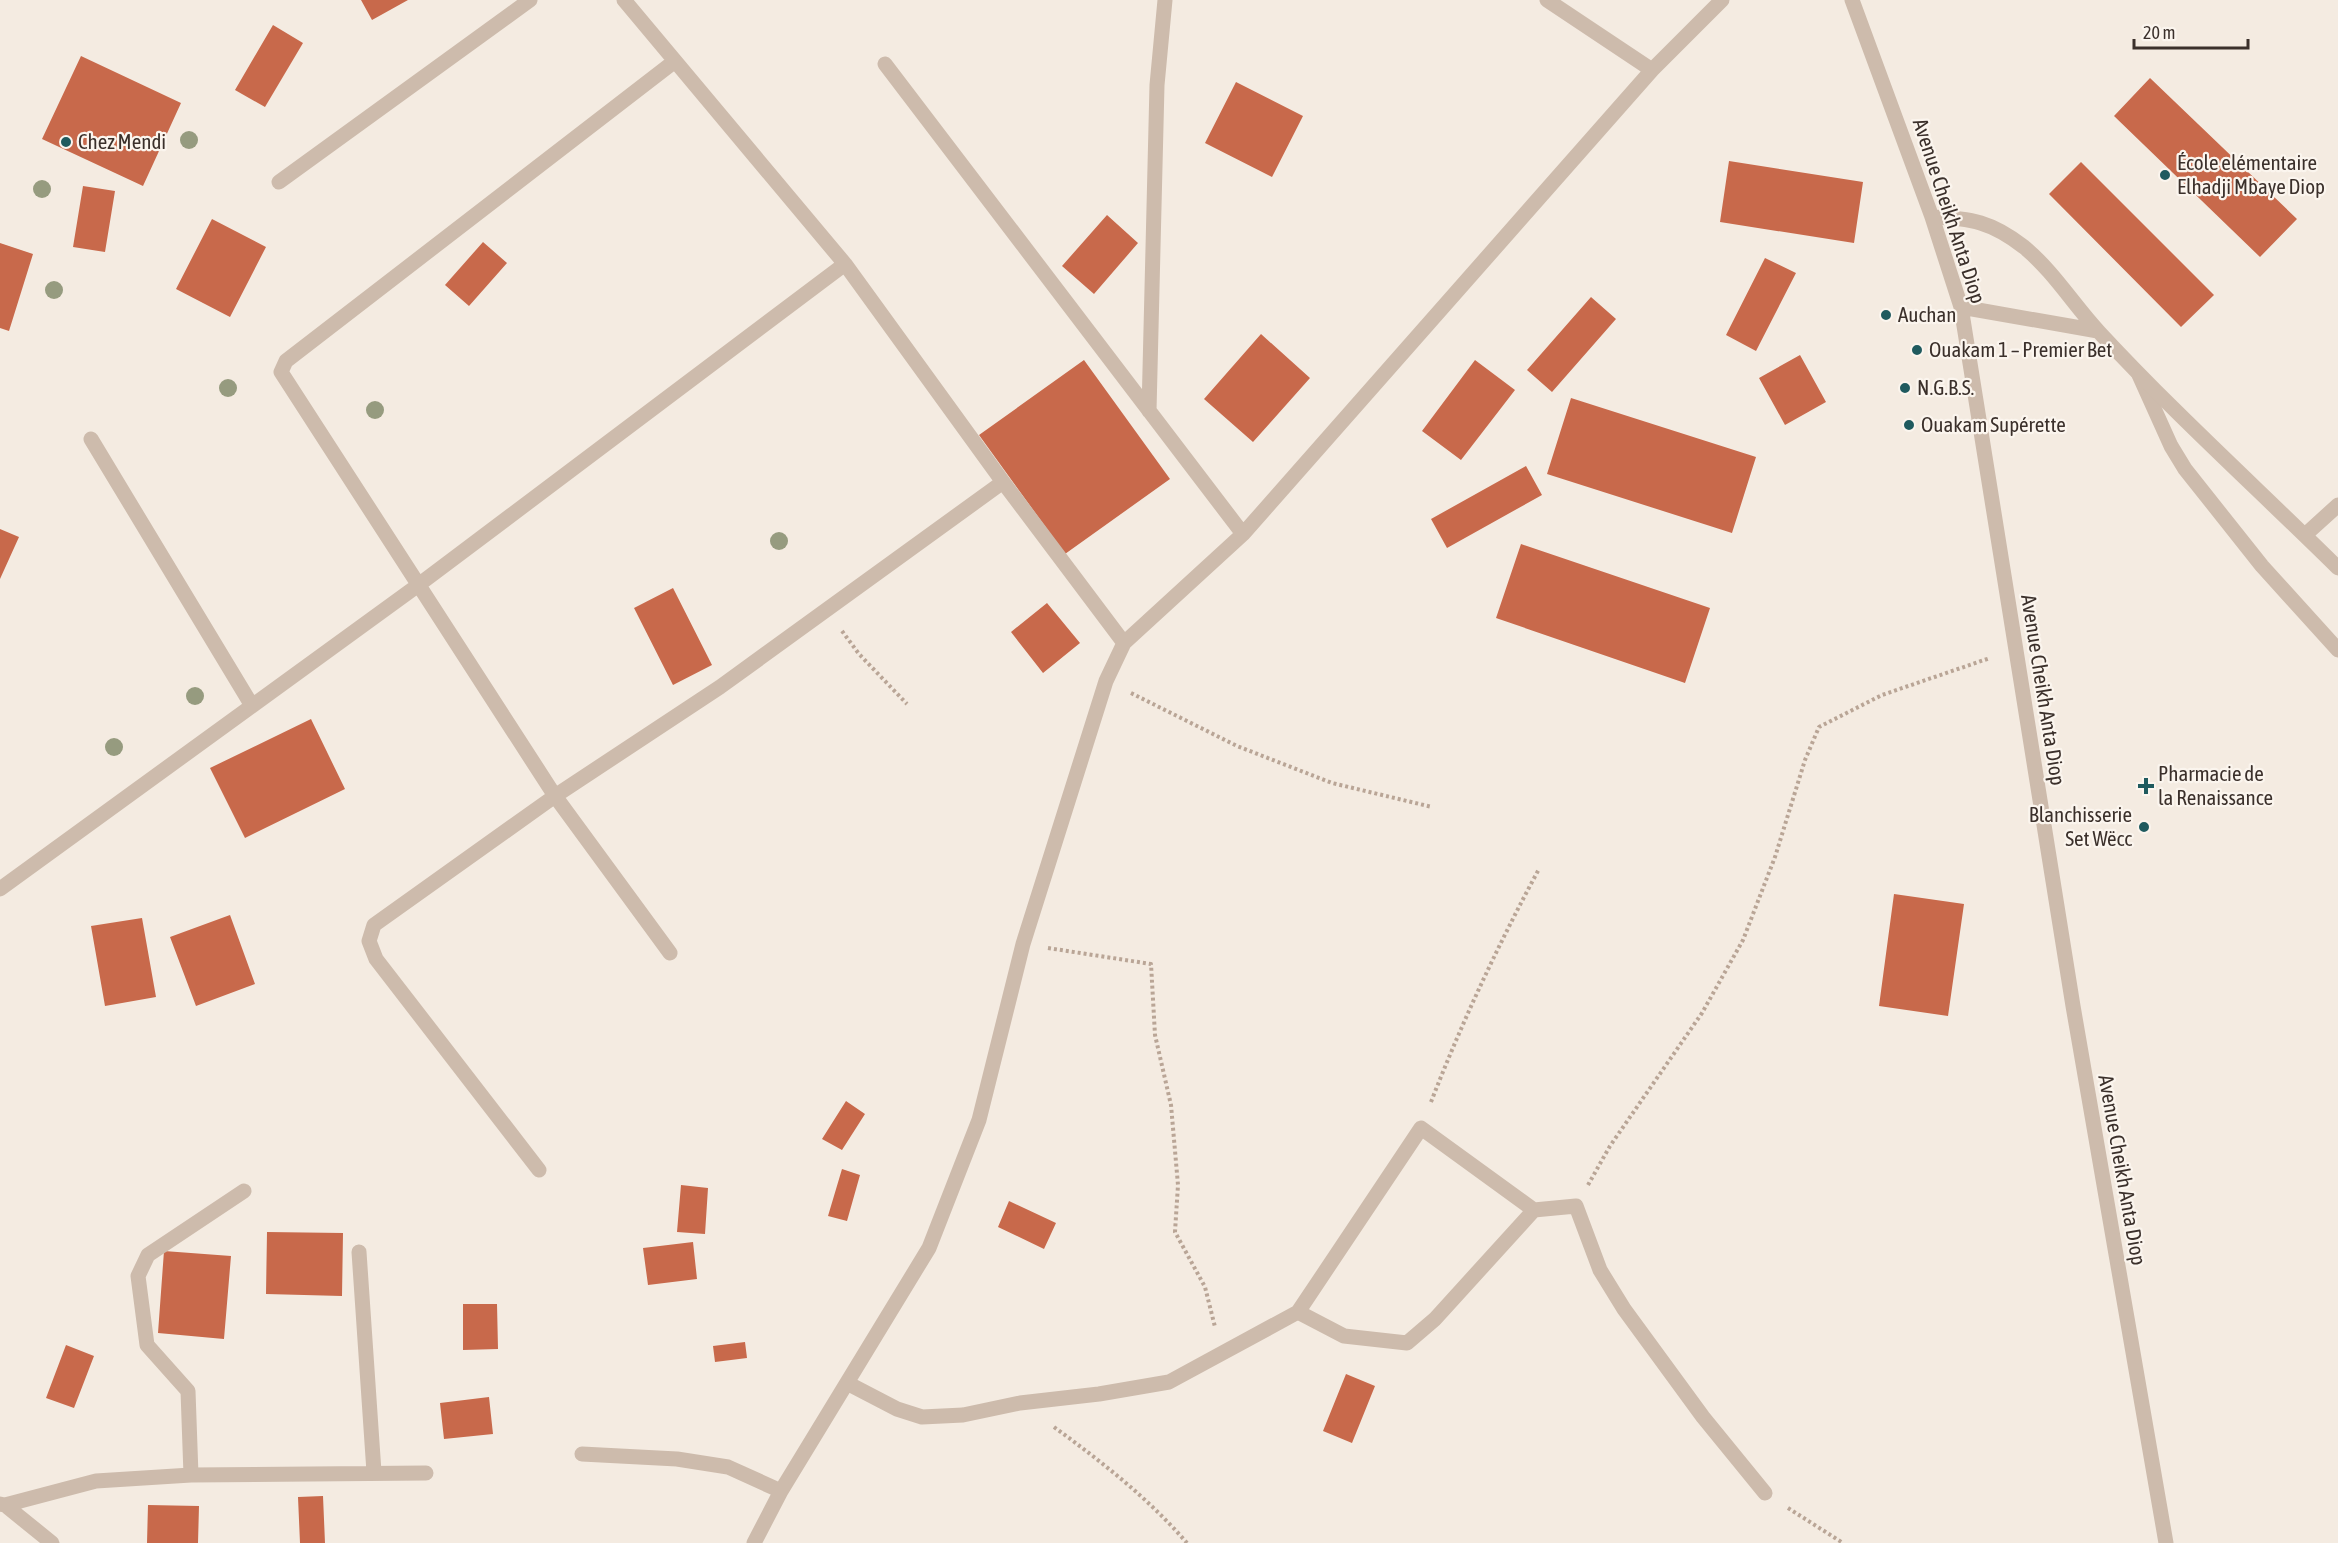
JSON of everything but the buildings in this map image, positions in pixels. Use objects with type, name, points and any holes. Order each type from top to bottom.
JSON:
[{"type":"street","points":[[279,182],[530,0]]},
{"type":"street","points":[[624,0],[845,264],[1003,482],[1124,643]]},
{"type":"street","points":[[1149,411],[1157,85],[1165,0]]},
{"type":"street","points":[[1547,0],[1652,70]]},
{"type":"street","points":[[754,1543],[781,1491],[929,1248],[979,1120],[1023,944],[1106,681],[1124,643],[1243,534],[1652,70],[1722,0]]},
{"type":"street","name":"Avenue Cheikh Anta Diop","points":[[1852,0],[1932,217],[1961,307],[2073,1006],[2166,1543]]},
{"type":"street","points":[[670,954],[555,796],[417,586],[281,372],[286,361],[675,61]]},
{"type":"street","points":[[885,64],[1243,534]]},
{"type":"street","points":[[1932,217],[1970,218],[1995,229],[2023,247],[2059,281],[2098,331],[2338,568]]},
{"type":"street","points":[[0,889],[251,704],[417,586],[845,264]]},
{"type":"street","points":[[1961,307],[2098,331]]},
{"type":"street","points":[[2138,371],[2171,446],[2185,469],[2262,566],[2338,650]]},
{"type":"street","points":[[91,439],[251,704]]},
{"type":"street","points":[[539,1170],[376,959],[369,941],[374,925],[555,796],[720,687],[1003,482]]},
{"type":"street","points":[[2305,535],[2338,505]]},
{"type":"street","points":[[847,1383],[897,1409],[922,1416],[963,1415],[1020,1403],[1169,1382],[1298,1312],[1421,1128],[1534,1210],[1576,1206],[1600,1270],[1624,1309],[1690,1400],[1765,1493]]},
{"type":"street","points":[[191,1475],[188,1391],[147,1345],[138,1276],[148,1255],[243,1191]]},
{"type":"street","points":[[1298,1312],[1344,1335],[1407,1343],[1435,1319],[1534,1210]]},
{"type":"street","points":[[358,1252],[374,1472]]},
{"type":"street","points":[[582,1454],[705,1462],[728,1467],[781,1491]]},
{"type":"street","points":[[3,1504],[96,1481],[191,1475],[426,1473]]},
{"type":"street","points":[[3,1504],[52,1543]]},
{"type":"path","points":[[826,608],[859,654],[907,704]]},
{"type":"path","points":[[1576,1206],[1610,1146],[1702,1013],[1743,940],[1775,857],[1805,760],[1819,727],[1881,695],[2015,649]]},
{"type":"path","points":[[1106,681],[1237,746],[1332,783],[1432,807]]},
{"type":"path","points":[[1421,1128],[1462,1023],[1497,947],[1539,869]]},
{"type":"path","points":[[1023,944],[1151,964],[1155,1035],[1171,1105],[1178,1185],[1175,1232],[1205,1287],[1222,1354]]},
{"type":"path","points":[[1020,1403],[1103,1462],[1152,1505],[1187,1543]]},
{"type":"path","points":[[1765,1493],[1843,1543]]},
{"type":"place","name":"Chez Mendi","points":[[66,142]]},
{"type":"place","name":"École elémentaire Elhadji Mbaye Diop","points":[[2165,175]]},
{"type":"place","name":"Auchan","points":[[1886,315]]},
{"type":"place","name":"Ouakam 1 – Premier Bet","points":[[1917,350]]},
{"type":"place","name":"N.G.B.S.","points":[[1905,388]]},
{"type":"place","name":"Ouakam Supérette","points":[[1909,425]]},
{"type":"place","name":"Pharmacie de la Renaissance","points":[[2146,786]]},
{"type":"place","name":"Blanchisserie Set Wëcc","points":[[2144,827]]}]
